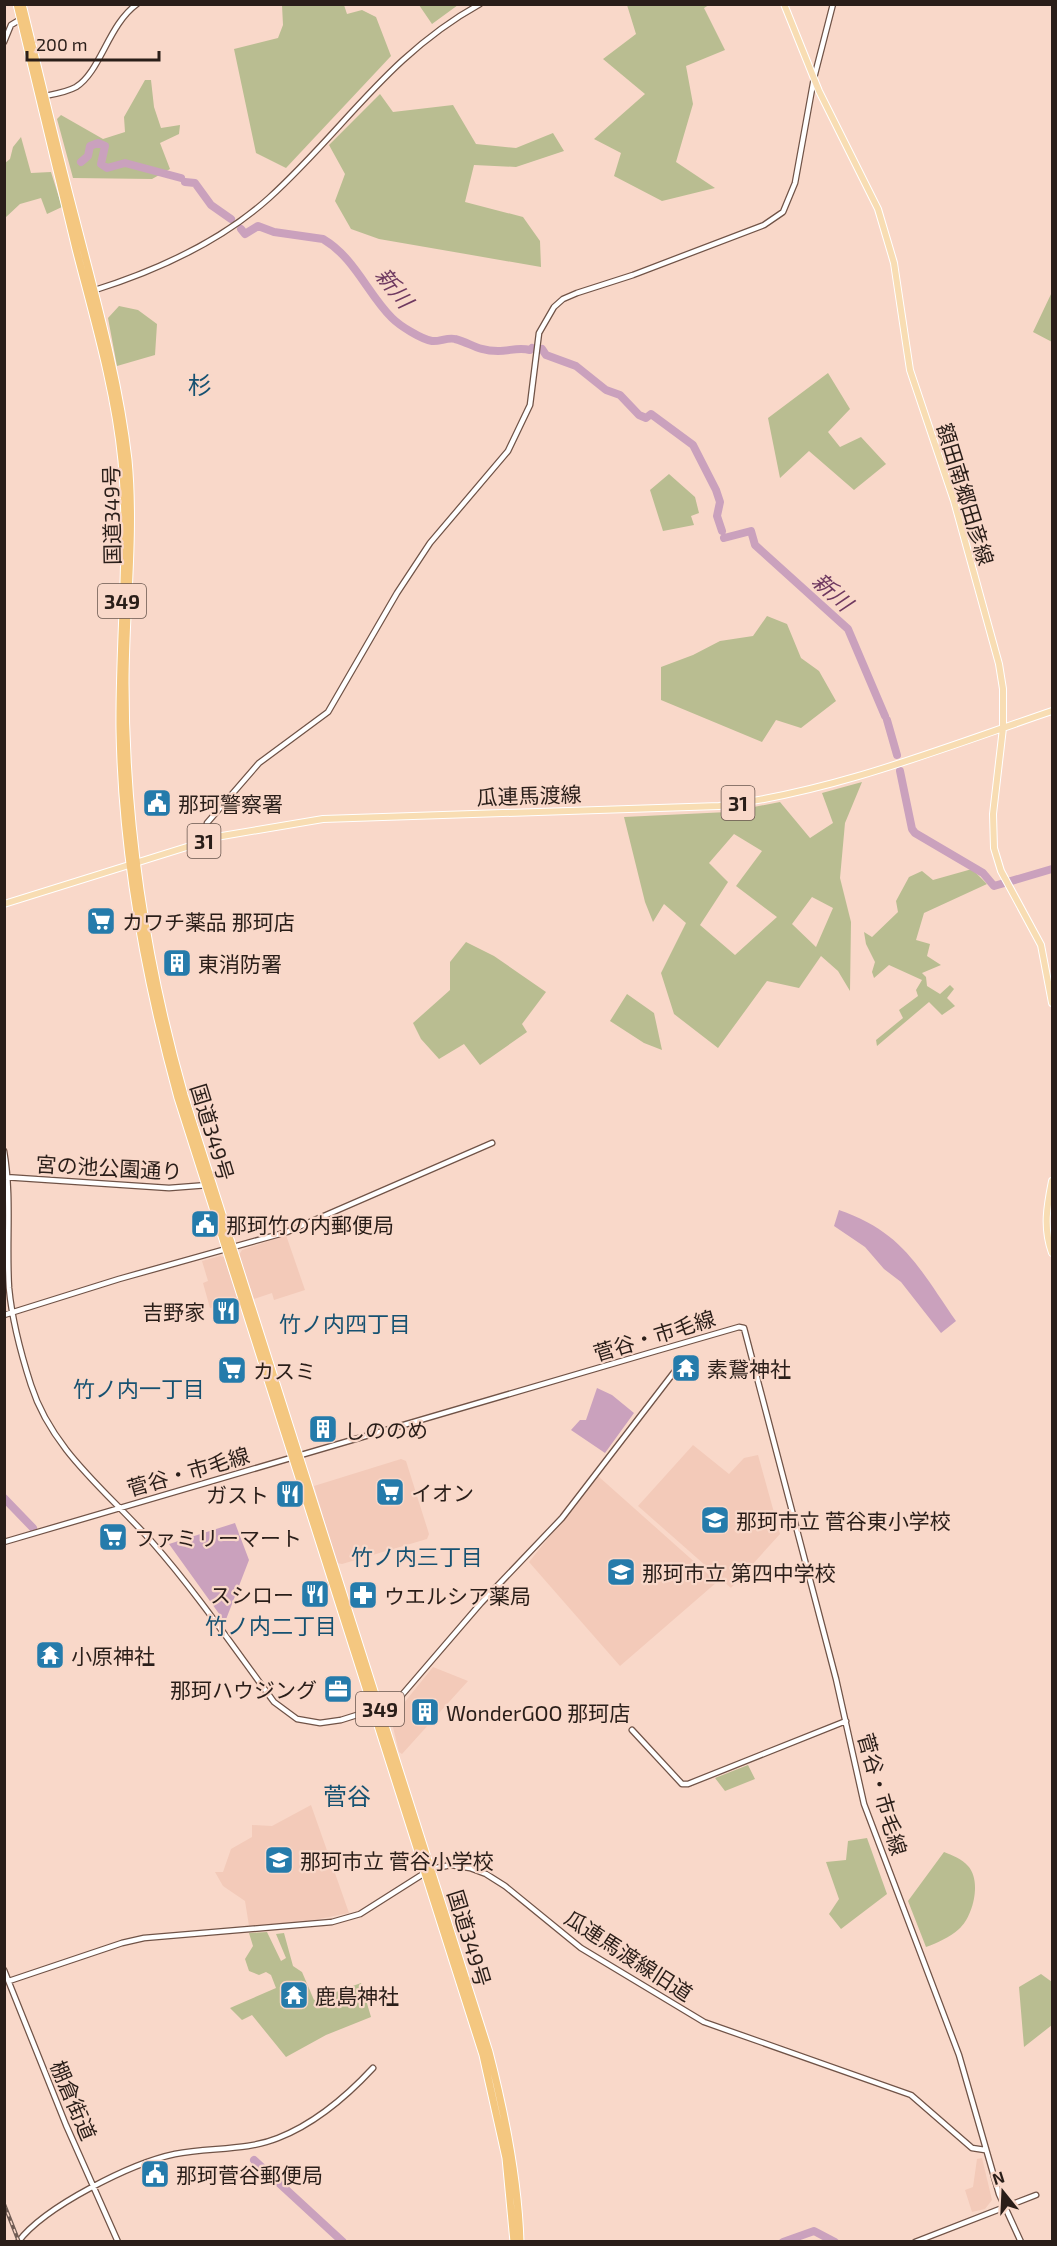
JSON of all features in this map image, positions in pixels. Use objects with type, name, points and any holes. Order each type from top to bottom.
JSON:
[{"type":"highway","name":"国道349号","points":[[17,4],[45,96],[91,291],[117,424],[124,480],[120,729],[132,863],[161,1012],[209,1184],[498,2085],[515,2183],[520,2241]]},
{"type":"highway","name":"国道349号","points":[[22,4],[23,19],[91,291]]},
{"type":"highway","name":"国道349号","points":[[428,1870],[492,2087],[506,2158],[514,2241]]},
{"type":"main road","name":"額田南郷田彦線","points":[[784,4],[814,78],[870,191],[888,242],[910,370],[957,511],[999,664],[1003,689],[1003,728],[992,832],[994,848],[1007,882],[1041,945],[1053,1003]]},
{"type":"main road","name":"瓜連馬渡線","points":[[4,904],[207,840],[254,829],[323,819],[719,806],[761,800],[817,788],[1053,711]]},
{"type":"main road","points":[[1053,1181],[1046,1210],[1046,1230],[1053,1253]]},
{"type":"street","points":[[45,96],[69,90],[81,83],[115,27],[137,4]]},
{"type":"street","points":[[91,291],[167,264],[214,239],[250,213],[297,170],[384,76],[407,55],[452,20],[480,4]]},
{"type":"street","points":[[207,840],[207,823],[259,763],[328,712],[397,593],[430,543],[508,451],[530,405],[539,333],[554,307],[563,299],[577,293],[633,275],[764,225],[783,212],[795,183],[814,78],[833,4]]},
{"type":"street","points":[[4,42],[11,25],[23,19]]},
{"type":"street","points":[[4,1316],[287,1232],[492,1143]]},
{"type":"street","points":[[4,1151],[9,1287],[13,1313],[32,1387],[45,1420],[68,1452],[119,1509],[152,1541],[274,1701],[285,1712],[297,1719],[320,1723],[341,1720],[398,1700],[481,1603],[562,1518],[675,1371]]},
{"type":"street","name":"宮の池公園通り","points":[[6,1177],[169,1188],[209,1184]]},
{"type":"street","name":"菅谷・市毛線","points":[[4,1542],[719,1332],[744,1328],[846,1721],[864,1804],[959,2055],[985,2150],[1004,2205],[1021,2241]]},
{"type":"street","points":[[632,1730],[682,1784],[688,1784],[846,1721]]},
{"type":"street","name":"瓜連馬渡線旧道","points":[[9,1981],[122,1943],[144,1938],[308,1926],[354,1917],[428,1870],[451,1865],[486,1874],[582,1948],[704,2022],[911,2095],[972,2148],[985,2150]]},
{"type":"street","name":"棚倉街道","points":[[4,1970],[92,2186],[118,2241]]},
{"type":"street","points":[[18,2241],[37,2221],[92,2186],[174,2154],[276,2139],[309,2123],[373,2068]]},
{"type":"street","points":[[915,2241],[1004,2205],[1036,2195]]},
{"type":"shaded area","points":[[839,1210],[879,1229],[908,1254],[956,1321],[941,1333],[901,1282],[884,1269],[865,1247],[834,1226]]},
{"type":"shaded area","points":[[286,1235],[305,1290],[274,1300],[272,1293],[254,1299],[239,1255],[242,1250]]},
{"type":"shaded area","points":[[224,1257],[238,1300],[210,1308],[203,1283],[208,1281],[202,1261]]},
{"type":"shaded area","points":[[597,1388],[612,1395],[634,1413],[605,1453],[571,1430],[580,1420],[586,1420]]},
{"type":"shaded area","name":"那珂市立 菅谷東小学校","points":[[693,1445],[729,1474],[744,1458],[758,1455],[780,1534],[731,1588],[638,1506]]},
{"type":"shaded area","points":[[401,1459],[406,1461],[429,1534],[427,1539],[342,1564],[337,1563],[314,1486]]},
{"type":"shaded area","name":"那珂市立 第四中学校","points":[[598,1476],[717,1582],[620,1666],[529,1562]]},
{"type":"shaded area","points":[[235,1523],[249,1560],[225,1622],[169,1544]]},
{"type":"shaded area","points":[[433,1667],[468,1681],[402,1754],[399,1752],[391,1719]]},
{"type":"shaded area","name":"那珂市立 菅谷小学校","points":[[311,1805],[349,1913],[299,1923],[249,1926],[245,1901],[223,1886],[215,1872],[223,1872],[231,1849],[252,1837],[252,1825],[272,1826]]},
{"type":"shaded area","points":[[982,2158],[992,2200],[985,2209],[972,2212],[965,2190],[973,2187],[977,2159]]},
{"type":"green space","points":[[282,5],[344,5],[347,14],[362,10],[376,17],[391,56],[286,168],[256,153],[234,49],[278,38],[283,25]]},
{"type":"green space","points":[[419,5],[458,5],[432,24]]},
{"type":"green space","points":[[627,5],[709,5],[704,8],[725,50],[686,66],[693,104],[676,162],[715,188],[662,201],[614,176],[621,153],[594,139],[645,94],[603,59],[636,34]]},
{"type":"green space","points":[[145,80],[151,80],[154,107],[161,128],[180,125],[179,134],[160,143],[170,169],[152,179],[73,178],[57,119],[61,115],[103,139],[125,132],[124,117]]},
{"type":"green space","points":[[380,94],[393,112],[453,105],[476,144],[516,148],[553,133],[564,151],[516,167],[474,165],[465,202],[523,217],[540,241],[541,267],[379,239],[351,229],[335,201],[345,174],[329,145]]},
{"type":"green space","points":[[21,137],[31,173],[51,172],[62,207],[47,214],[41,198],[20,204],[5,218],[5,163],[10,159],[13,147]]},
{"type":"green space","points":[[1052,292],[1052,342],[1033,332]]},
{"type":"green space","points":[[119,306],[138,310],[157,324],[155,355],[117,366],[108,318]]},
{"type":"green space","points":[[828,373],[850,409],[828,432],[840,447],[861,437],[886,464],[854,490],[809,451],[780,478],[768,418]]},
{"type":"green space","points":[[669,474],[695,497],[699,513],[691,516],[694,525],[663,531],[650,490]]},
{"type":"green space","points":[[767,616],[787,624],[801,658],[819,671],[836,701],[801,728],[776,720],[762,742],[661,700],[661,667],[693,655],[720,641],[753,636]]},
{"type":"green space","points":[[862,782],[845,823],[840,878],[851,922],[850,991],[838,971],[821,956],[799,988],[767,981],[718,1048],[674,1014],[661,973],[686,923],[664,904],[653,922],[645,902],[624,817],[728,812],[780,802],[810,838],[833,823],[822,793]],"holes":[[[734,834],[762,851],[736,886],[777,917],[735,955],[700,925],[728,882],[709,863]],[[812,897],[833,908],[816,947],[792,924]]]},
{"type":"green space","points":[[972,869],[987,884],[924,913],[916,940],[930,944],[927,956],[941,965],[922,973],[926,977],[927,986],[940,994],[950,985],[954,989],[947,998],[955,1006],[942,1015],[929,1002],[877,1046],[876,1040],[903,1018],[899,1010],[918,996],[916,990],[922,980],[889,965],[874,978],[872,972],[875,962],[866,944],[864,932],[872,937],[898,912],[896,901],[909,877],[922,871],[933,880]]},
{"type":"green space","points":[[466,942],[494,956],[546,992],[522,1024],[527,1032],[480,1065],[464,1044],[439,1059],[421,1039],[413,1023],[450,990],[450,962]]},
{"type":"green space","points":[[627,994],[654,1013],[662,1050],[644,1043],[610,1021]]},
{"type":"green space","points":[[748,1765],[755,1779],[725,1791],[715,1778]]},
{"type":"green space","points":[[867,1838],[887,1894],[841,1929],[829,1914],[839,1899],[826,1862],[846,1860],[848,1841]]},
{"type":"green space","points":[[944,1852],[968,1866],[974,1880],[974,1899],[968,1916],[959,1929],[943,1940],[926,1947],[908,1901]]},
{"type":"green space","points":[[267,1932],[281,1961],[286,1958],[276,1934],[284,1933],[293,1966],[302,1972],[314,2000],[361,1983],[371,2017],[326,2035],[286,2057],[252,2015],[242,2020],[230,2008],[276,1988],[271,1975],[266,1972],[259,1975],[249,1971],[245,1959],[253,1946],[249,1933]]},
{"type":"green space","points":[[1041,1974],[1052,1982],[1052,2025],[1024,2047],[1019,1987]]},
{"type":"waterway","name":"新川","points":[[81,162],[88,156],[90,146],[98,143],[105,146],[101,164],[107,168],[125,163],[181,178]]},
{"type":"waterway","name":"新川","points":[[185,182],[195,183],[211,205],[231,219]]},
{"type":"waterway","name":"新川","points":[[241,229],[245,234],[258,226],[274,232],[323,239],[344,256],[392,318],[422,338],[435,341],[455,339],[491,351],[530,350],[532,348]]},
{"type":"waterway","name":"新川","points":[[542,349],[546,355],[576,366],[606,390],[620,395],[639,415],[646,418],[651,414],[693,445],[716,490],[720,502],[717,516],[722,531]]},
{"type":"waterway","name":"新川","points":[[724,538],[751,531],[755,545],[848,629],[885,716]]},
{"type":"waterway","name":"新川","points":[[887,720],[897,755]]},
{"type":"waterway","name":"新川","points":[[900,771],[912,829],[915,833],[983,873],[994,886],[1052,869]]},
{"type":"waterway","points":[[4,1498],[33,1528]]},
{"type":"waterway","points":[[254,2160],[343,2242]]},
{"type":"waterway","points":[[783,2242],[814,2231],[835,2242]]},
{"type":"railway","points":[[4,2204],[19,2242]]},
{"type":"place","name":"那珂警察署","points":[[157,803]]},
{"type":"place","name":"カワチ薬品 那珂店","points":[[101,921]]},
{"type":"place","name":"東消防署","points":[[177,963]]},
{"type":"place","name":"那珂竹の内郵便局","points":[[205,1224]]},
{"type":"place","name":"吉野家","points":[[226,1311]]},
{"type":"place","name":"素鵞神社","points":[[686,1368]]},
{"type":"place","name":"カスミ","points":[[232,1370]]},
{"type":"place","name":"しののめ","points":[[323,1429]]},
{"type":"place","name":"イオン","points":[[390,1492]]},
{"type":"place","name":"ガスト","points":[[290,1494]]},
{"type":"place","name":"那珂市立 菅谷東小学校","points":[[715,1520]]},
{"type":"place","name":"ファミリーマート","points":[[113,1537]]},
{"type":"place","name":"那珂市立 第四中学校","points":[[621,1572]]},
{"type":"place","name":"スシロー","points":[[315,1594]]},
{"type":"place","name":"ウエルシア薬局","points":[[363,1595]]},
{"type":"place","name":"小原神社","points":[[50,1655]]},
{"type":"place","name":"那珂ハウジング","points":[[338,1689]]},
{"type":"place","name":"WonderGOO 那珂店","points":[[425,1712]]},
{"type":"place","name":"那珂市立 菅谷小学校","points":[[279,1860]]},
{"type":"place","name":"鹿島神社","points":[[294,1995]]},
{"type":"place","name":"那珂菅谷郵便局","points":[[155,2174]]},
{"type":"district","name":"杉","points":[[200,384]]},
{"type":"district","name":"竹ノ内四丁目","points":[[345,1323]]},
{"type":"district","name":"竹ノ内一丁目","points":[[139,1388]]},
{"type":"district","name":"竹ノ内三丁目","points":[[417,1556]]},
{"type":"district","name":"竹ノ内二丁目","points":[[271,1625]]},
{"type":"district","name":"菅谷","points":[[347,1795]]}]
